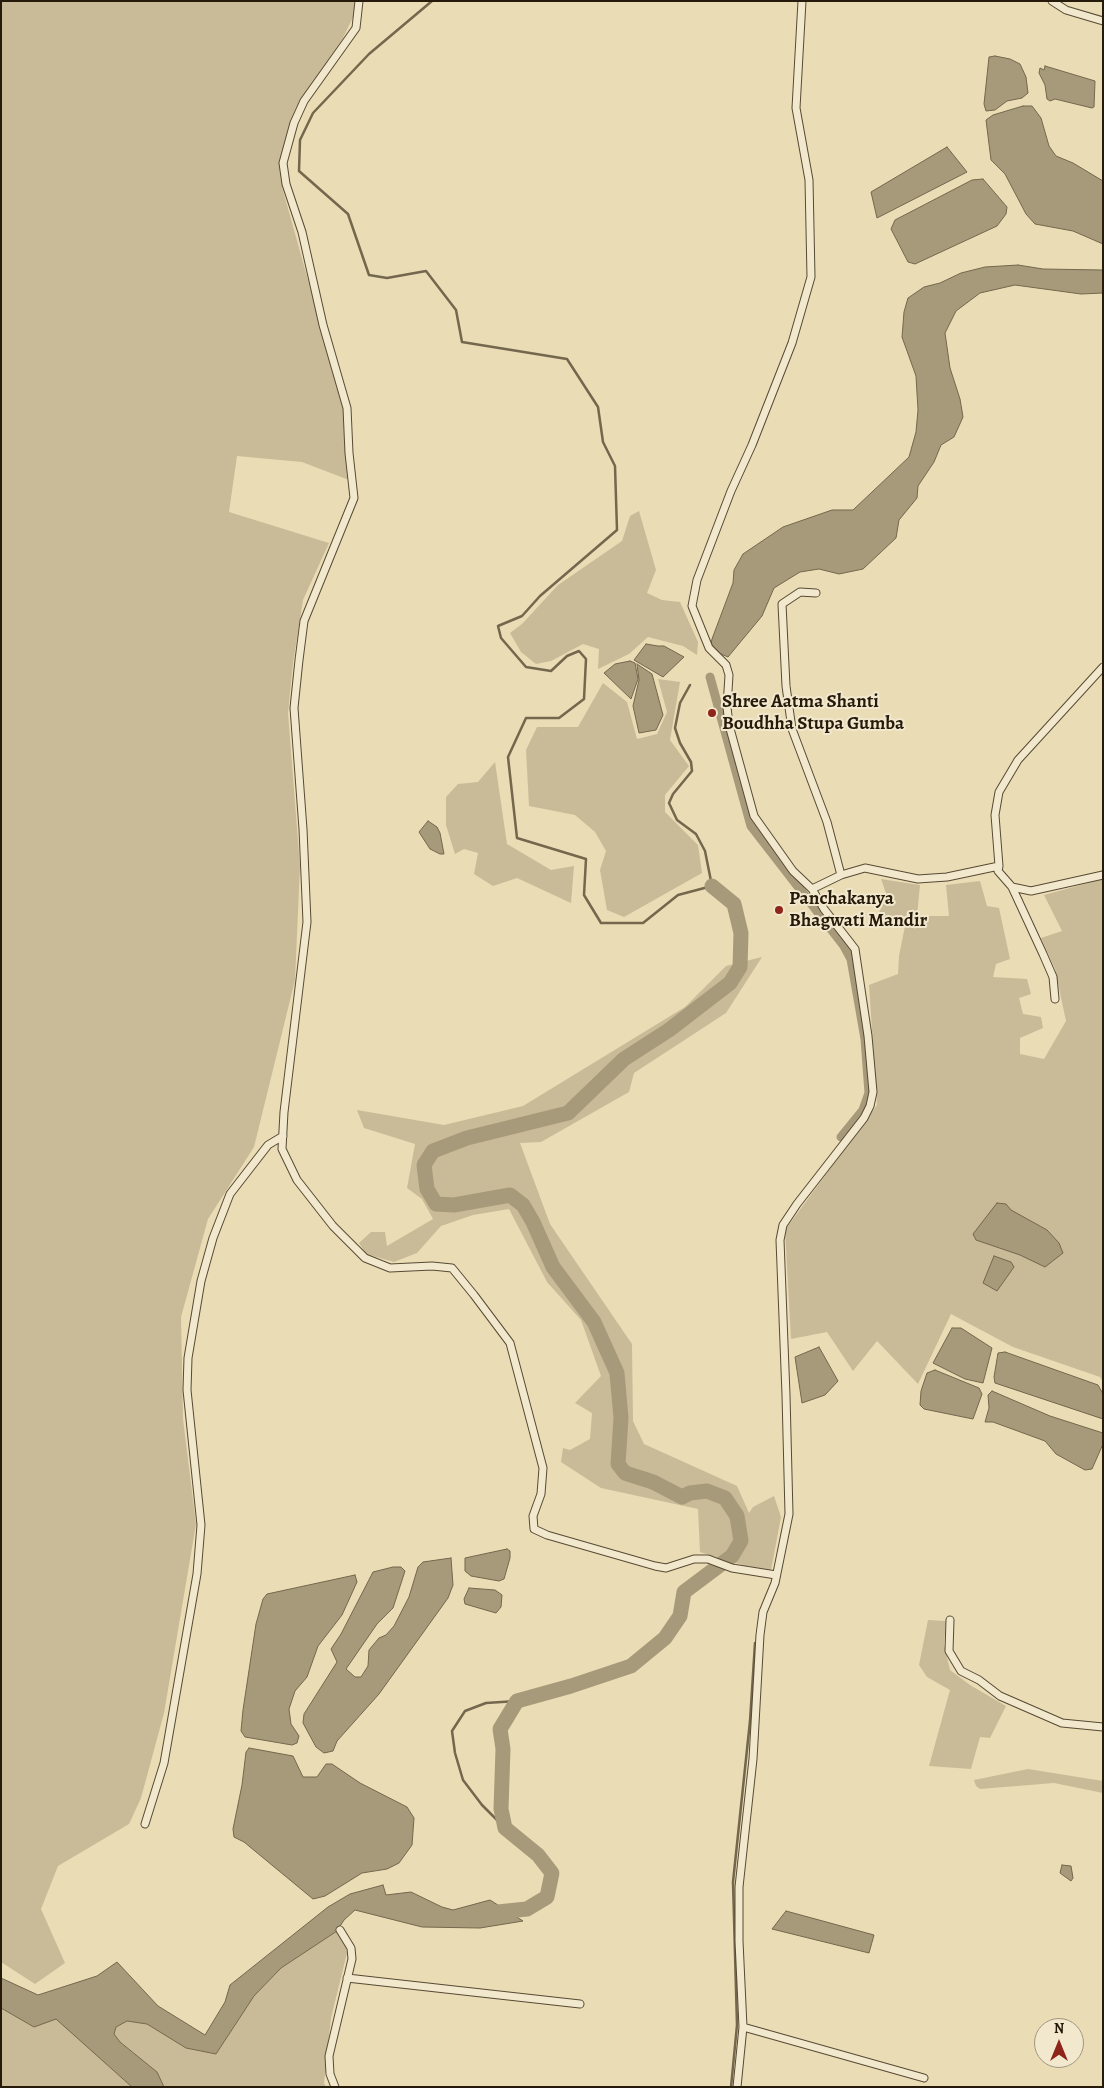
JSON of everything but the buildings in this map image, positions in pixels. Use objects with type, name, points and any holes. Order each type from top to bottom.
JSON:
[{"type":"street","points":[[359,1],[356,28],[304,102],[294,123],[283,164],[286,184],[302,232],[323,325],[348,408],[349,453],[354,498],[304,621],[299,660],[294,708],[308,922],[284,1112],[282,1149],[297,1180],[333,1226],[365,1258],[390,1268],[432,1266],[452,1268],[510,1343],[543,1468],[541,1494],[533,1516],[534,1529],[547,1536],[666,1568],[694,1559],[708,1559],[732,1568],[776,1575]]},
{"type":"street","points":[[737,2087],[743,2027],[739,1941],[739,1887],[753,1759],[763,1612],[775,1583],[783,1552],[788,1514],[780,1240],[783,1225],[797,1204],[864,1118],[870,1106],[873,1092],[868,1036],[855,949],[812,890],[793,872],[754,816],[729,725],[727,706],[729,675],[726,665],[709,648],[692,606],[697,580],[731,491],[752,445],[792,343],[810,277],[808,180],[796,108],[802,1]]},
{"type":"street","points":[[1052,1],[1066,10],[1103,21]]},
{"type":"street","points":[[816,593],[800,592],[782,604],[786,686],[792,729],[827,822],[842,875]]},
{"type":"street","points":[[1055,999],[1053,977],[1012,887],[998,871],[995,815],[999,792],[1018,760],[1103,667]]},
{"type":"street","points":[[812,890],[842,875],[865,868],[918,879],[947,877],[999,866]]},
{"type":"street","points":[[1012,887],[1031,891],[1103,875]]},
{"type":"street","points":[[145,1824],[164,1763],[197,1574],[201,1524],[187,1390],[188,1358],[201,1281],[213,1238],[230,1194],[268,1145],[283,1136]]},
{"type":"street","points":[[950,1620],[949,1651],[961,1671],[979,1680],[1000,1696],[1062,1723],[1103,1727]]},
{"type":"street","points":[[335,2087],[330,2074],[329,2056],[352,1959],[351,1948],[340,1930]]},
{"type":"street","points":[[348,1978],[580,2004]]},
{"type":"street","points":[[743,2027],[924,2078]]},
{"type":"shaded area","points":[[1,1],[354,1],[354,15],[343,38],[296,108],[288,129],[281,157],[282,187],[344,409],[349,480],[302,462],[237,456],[229,512],[329,543],[303,600],[293,663],[288,713],[300,866],[295,980],[254,1147],[208,1219],[181,1317],[183,1419],[196,1524],[164,1713],[141,1798],[129,1824],[58,1866],[41,1909],[65,1963],[35,1984],[1,1962]]},
{"type":"shaded area","points":[[995,56],[1010,59],[1020,64],[1026,77],[1028,93],[1022,98],[1007,101],[995,110],[986,111],[984,104],[989,57]]},
{"type":"shaded area","points":[[1045,66],[1095,81],[1094,107],[1047,99],[1045,85],[1039,73],[1040,68],[1044,70]]},
{"type":"shaded area","points":[[1023,106],[1032,106],[1041,118],[1049,146],[1056,156],[1073,163],[1103,181],[1103,244],[1073,231],[1035,224],[1026,214],[1005,174],[991,160],[986,120],[993,115]]},
{"type":"shaded area","points":[[947,147],[967,172],[877,218],[871,192]]},
{"type":"shaded area","points":[[983,179],[1007,207],[1006,214],[997,226],[915,264],[908,262],[891,229],[895,220],[972,180]]},
{"type":"shaded area","points":[[1018,265],[1043,269],[1103,270],[1103,293],[1081,294],[1015,285],[980,293],[956,311],[945,333],[950,368],[960,399],[963,417],[954,437],[941,445],[934,462],[918,486],[917,498],[899,520],[896,538],[863,569],[839,574],[819,569],[800,572],[774,588],[762,616],[728,657],[721,654],[711,644],[712,639],[733,583],[734,570],[743,554],[783,527],[832,510],[853,510],[909,457],[916,432],[918,410],[916,376],[902,337],[904,312],[908,298],[924,287],[940,283],[961,273],[985,267]]},
{"type":"shaded area","points":[[639,511],[656,570],[647,593],[662,600],[680,602],[698,642],[697,655],[683,646],[648,637],[629,654],[598,669],[599,649],[583,644],[551,661],[536,664],[521,652],[510,633],[522,624],[558,585],[622,541],[630,516]]},
{"type":"shaded area","points":[[646,644],[664,646],[684,657],[663,677],[634,660]]},
{"type":"shaded area","points":[[630,661],[635,663],[638,679],[631,699],[604,673],[615,664]]},
{"type":"shaded area","points":[[637,664],[652,674],[663,715],[656,730],[639,733],[633,706],[639,680]]},
{"type":"shaded area","points":[[658,679],[680,682],[670,740],[689,766],[665,795],[665,812],[698,845],[702,873],[624,917],[607,910],[600,870],[606,851],[595,832],[575,815],[529,806],[526,750],[537,727],[578,727],[603,683],[627,702],[637,739],[657,734],[667,712]]},
{"type":"shaded area","points":[[495,762],[507,844],[551,870],[574,866],[571,903],[517,878],[493,886],[474,874],[478,853],[464,849],[455,854],[446,825],[446,797],[458,784],[478,782]]},
{"type":"shaded area","points":[[428,821],[437,827],[440,833],[444,854],[430,849],[419,832]]},
{"type":"shaded area","points":[[881,879],[920,885],[917,916],[949,916],[946,885],[980,881],[987,906],[999,908],[1010,959],[996,964],[993,977],[1027,979],[1031,994],[1019,998],[1023,1014],[1041,1017],[1043,1028],[1020,1038],[1020,1054],[1044,1059],[1066,1021],[1055,969],[1041,938],[1062,931],[1044,895],[1103,879],[1103,1382],[1100,1377],[1013,1347],[951,1314],[918,1384],[877,1341],[853,1371],[827,1332],[791,1339],[785,1230],[877,1105],[869,985],[898,974],[899,956],[906,921],[873,925],[887,896]]},
{"type":"shaded area","points":[[762,957],[726,1013],[634,1073],[629,1092],[541,1142],[520,1143],[550,1224],[632,1344],[633,1421],[644,1444],[737,1486],[749,1513],[753,1507],[774,1496],[781,1517],[771,1570],[746,1566],[700,1552],[698,1509],[601,1488],[561,1462],[563,1448],[570,1450],[590,1439],[592,1413],[575,1403],[601,1376],[581,1320],[547,1282],[509,1209],[473,1215],[441,1226],[417,1253],[394,1262],[366,1254],[359,1243],[371,1232],[385,1232],[387,1246],[433,1219],[422,1199],[407,1188],[415,1144],[364,1128],[357,1110],[444,1125],[523,1106],[685,1007],[726,966]]},
{"type":"shaded area","points":[[997,1203],[1006,1204],[1011,1210],[1047,1230],[1059,1243],[1063,1253],[1045,1267],[1020,1255],[976,1240],[973,1234]]},
{"type":"shaded area","points":[[994,1256],[1011,1262],[1014,1267],[997,1291],[983,1283]]},
{"type":"shaded area","points":[[952,1328],[961,1328],[992,1348],[983,1383],[965,1379],[933,1363]]},
{"type":"shaded area","points":[[819,1347],[838,1381],[825,1395],[802,1403],[795,1357]]},
{"type":"shaded area","points":[[1005,1352],[1098,1385],[1103,1394],[1103,1419],[995,1383],[994,1377],[998,1353]]},
{"type":"shaded area","points":[[935,1370],[979,1388],[982,1394],[973,1419],[924,1409],[920,1405],[921,1391],[927,1373]]},
{"type":"shaded area","points":[[992,1391],[1050,1416],[1103,1433],[1103,1444],[1092,1469],[1085,1470],[1056,1454],[1045,1441],[993,1422],[985,1422],[989,1408],[988,1395]]},
{"type":"shaded area","points":[[507,1549],[510,1551],[510,1558],[504,1579],[499,1581],[471,1576],[465,1571],[465,1558]]},
{"type":"shaded area","points":[[451,1558],[453,1585],[448,1598],[379,1694],[337,1741],[333,1751],[324,1753],[316,1747],[303,1723],[304,1714],[337,1662],[331,1649],[341,1634],[373,1572],[393,1567],[401,1567],[405,1571],[393,1608],[377,1624],[346,1669],[355,1677],[361,1677],[368,1666],[369,1650],[379,1638],[386,1635],[394,1626],[409,1597],[418,1567],[423,1562]]},
{"type":"shaded area","points":[[355,1575],[357,1582],[342,1615],[318,1646],[307,1677],[295,1691],[289,1709],[291,1724],[299,1736],[297,1743],[292,1745],[245,1737],[241,1731],[243,1710],[256,1624],[263,1599],[267,1594]]},
{"type":"shaded area","points":[[469,1588],[495,1590],[502,1595],[501,1607],[496,1613],[465,1604],[464,1599]]},
{"type":"shaded area","points":[[928,1620],[946,1621],[944,1644],[950,1670],[970,1685],[1006,1706],[990,1738],[980,1737],[971,1769],[929,1766],[950,1690],[927,1677],[919,1665]]},
{"type":"shaded area","points":[[249,1748],[293,1756],[303,1777],[317,1777],[326,1764],[332,1764],[360,1783],[407,1807],[414,1818],[412,1845],[399,1863],[387,1869],[362,1873],[325,1896],[313,1899],[244,1842],[234,1837],[233,1829],[242,1785],[246,1752]]},
{"type":"shaded area","points":[[1028,1769],[1103,1781],[1103,1793],[1054,1783],[980,1789],[976,1786],[974,1780]]},
{"type":"shaded area","points":[[1062,1865],[1071,1866],[1073,1878],[1071,1881],[1060,1873]]},
{"type":"shaded area","points":[[383,1885],[386,1895],[411,1892],[442,1907],[453,1910],[490,1900],[523,1921],[480,1928],[422,1927],[355,1910],[344,1920],[337,1931],[281,1968],[254,1996],[216,2054],[186,2048],[147,2024],[127,2021],[116,2027],[114,2034],[120,2042],[157,2072],[164,2087],[132,2087],[56,2019],[34,2027],[1,2008],[1,1978],[38,1995],[97,1976],[117,1962],[158,2006],[205,2035],[225,2002],[230,1985],[328,1907],[350,1894]]},
{"type":"shaded area","points":[[786,1911],[874,1935],[869,1953],[772,1929]]},
{"type":"shaded area","points":[[337,1931],[346,1946],[347,1953],[331,2018],[324,2083],[326,2087],[164,2087],[157,2072],[120,2042],[114,2034],[116,2027],[127,2021],[147,2024],[186,2048],[216,2054],[254,1996],[281,1968]]},
{"type":"shaded area","points":[[1,2008],[34,2027],[56,2018],[132,2087],[1,2087]]},
{"type":"waterway","points":[[432,1],[369,54],[313,113],[300,140],[299,171],[348,214],[369,275],[387,278],[426,271],[456,310],[462,342],[567,359],[598,407],[603,442],[615,466],[617,530],[540,596],[522,616],[498,626],[501,638],[526,667],[551,671],[567,656],[579,651],[586,659],[584,699],[559,718],[526,718],[508,757],[517,838],[586,859],[584,895],[601,923],[643,923],[678,895],[712,886],[705,851],[696,834],[677,820],[669,803],[673,794],[692,771],[691,762],[680,743],[675,728],[680,703],[690,685]]},
{"type":"waterway","points":[[710,677],[751,826],[844,946],[851,959],[865,1039],[869,1093],[863,1110],[841,1137]]},
{"type":"waterway","points":[[488,1913],[527,1909],[547,1897],[552,1873],[538,1855],[505,1828],[501,1809],[503,1749],[500,1729],[517,1701],[571,1686],[631,1666],[665,1638],[680,1616],[684,1592],[732,1556],[741,1541],[737,1516],[725,1498],[707,1491],[690,1493],[682,1497],[653,1482],[625,1473],[618,1464],[621,1418],[617,1373],[594,1322],[553,1267],[533,1222],[523,1205],[510,1195],[454,1205],[436,1204],[427,1189],[424,1165],[433,1151],[467,1138],[568,1113],[624,1059],[669,1030],[730,983],[740,967],[741,933],[734,904],[712,886]]},
{"type":"waterway","points":[[731,2087],[737,2025],[733,1882],[750,1721],[755,1643]]},
{"type":"waterway","points":[[505,1828],[482,1805],[463,1780],[455,1753],[452,1731],[465,1711],[486,1703],[517,1701]]},
{"type":"place","name":"Shree Aatma Shanti Boudhha Stupa Gumba","points":[[712,713]]},
{"type":"place","name":"Panchakanya Bhagwati Mandir","points":[[779,910]]}]
